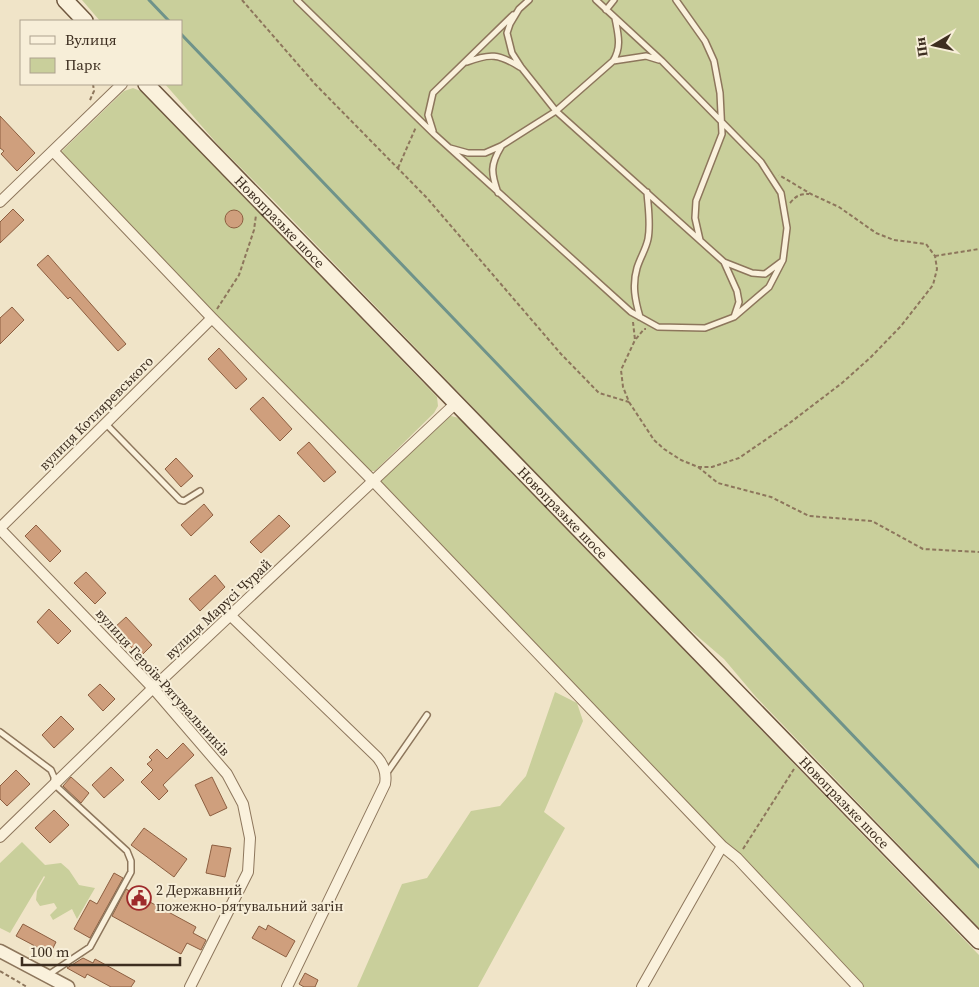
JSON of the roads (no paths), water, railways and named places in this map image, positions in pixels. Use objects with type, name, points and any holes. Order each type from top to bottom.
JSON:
[{"type":"main road","points":[[65,0],[84,20]]},
{"type":"main road","name":"Новопразьке шосе","points":[[147,85],[979,941]]},
{"type":"street","points":[[0,202],[121,85]]},
{"type":"street","points":[[53,151],[212,318],[374,482],[722,846],[737,858],[858,987]]},
{"type":"street","name":"вулиця Котляревського","points":[[0,529],[212,318]]},
{"type":"street","name":"вулиця Марусі Чурай","points":[[0,837],[153,688],[456,404]]},
{"type":"street","name":"вулиця Героїв-Рятувальників","points":[[0,529],[153,688],[227,774],[243,804],[250,838],[248,872],[190,987]]},
{"type":"street","points":[[231,616],[377,757],[384,766],[386,774],[385,784],[286,987]]},
{"type":"street","points":[[642,987],[722,846]]},
{"type":"street","points":[[0,950],[68,987]]},
{"type":"lane","points":[[297,0],[448,148],[631,312],[658,327],[705,328],[734,317],[769,287],[783,260],[787,228],[782,194],[761,162],[662,61],[596,0]]},
{"type":"lane","points":[[434,134],[428,115],[433,93],[529,0]]},
{"type":"lane","points":[[606,10],[614,0]]},
{"type":"lane","points":[[676,0],[705,40],[714,61],[720,93],[722,134],[696,200],[695,218],[700,240]]},
{"type":"lane","points":[[519,9],[507,33],[512,53],[556,111],[724,262],[752,273],[765,274],[783,260]]},
{"type":"lane","points":[[448,148],[468,153],[485,153],[501,146],[556,111],[613,61],[618,53],[619,38],[615,17]]},
{"type":"lane","points":[[464,63],[483,56],[504,57],[521,67]]},
{"type":"lane","points":[[613,61],[646,56],[662,61]]},
{"type":"lane","points":[[498,194],[492,171],[494,159],[501,146]]},
{"type":"lane","points":[[640,317],[634,299],[634,284],[648,238],[647,192]]},
{"type":"lane","points":[[724,262],[737,291],[739,302],[734,317]]},
{"type":"lane","points":[[106,423],[180,500],[184,501],[200,491]]},
{"type":"lane","points":[[386,774],[427,715]]},
{"type":"lane","points":[[0,732],[51,770],[54,784],[127,851],[131,861],[131,872],[90,946],[47,976]]},
{"type":"waterway","points":[[149,0],[168,20]]},
{"type":"waterway","points":[[182,35],[979,867]]},
{"type":"place","name":"2 Державний пожежно-рятувальний загін","points":[[139,898]]}]
